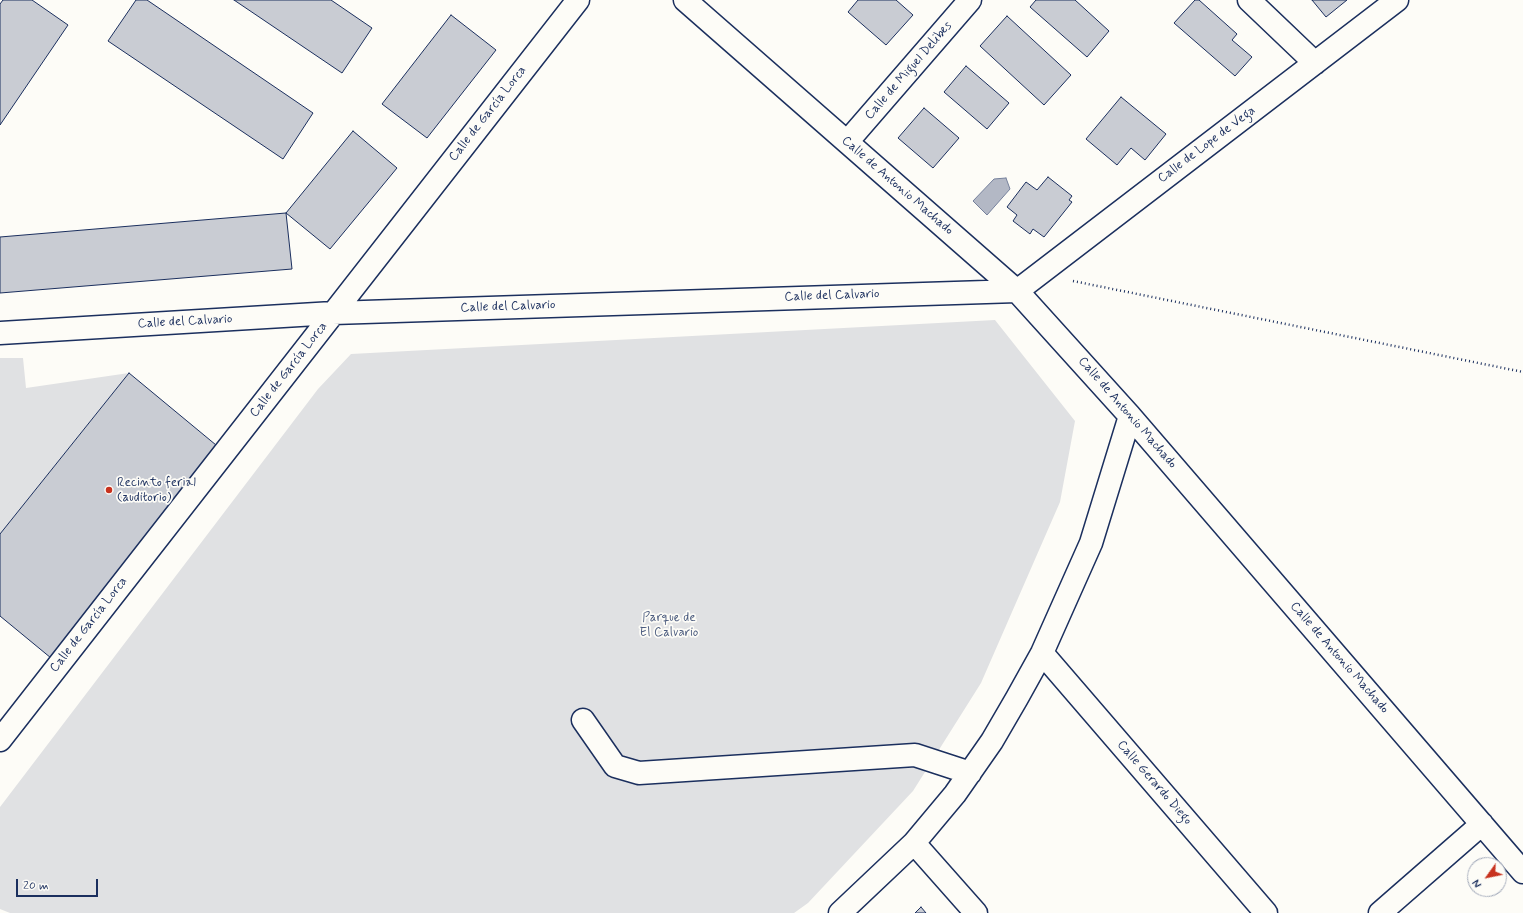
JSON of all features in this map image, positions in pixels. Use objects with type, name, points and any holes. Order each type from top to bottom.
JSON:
[{"type":"street","name":"Calle de García Lorca","points":[[0,740],[578,0]]},
{"type":"street","name":"Calle de Antonio Machado","points":[[685,0],[1017,291],[1130,416],[1523,872]]},
{"type":"street","name":"Calle de Miguel Delibes","points":[[848,142],[970,0]]},
{"type":"street","points":[[1249,0],[1315,63]]},
{"type":"street","name":"Calle de Lope de Vega","points":[[1017,291],[1397,0]]},
{"type":"street","name":"Calle del Calvario","points":[[0,333],[333,313],[1017,291]]},
{"type":"street","points":[[840,913],[914,843],[956,794],[992,741],[1042,653],[1091,543],[1130,416]]},
{"type":"street","name":"Calle Gerardo Diego","points":[[1042,653],[1266,913]]},
{"type":"street","points":[[583,720],[615,766],[639,773],[915,755],[970,773]]},
{"type":"street","points":[[1380,913],[1482,824]]},
{"type":"street","points":[[914,843],[976,913]]},
{"type":"path","points":[[1038,274],[1523,372]]},
{"type":"green space","name":"Parque de El Calvario","points":[[995,320],[1075,421],[1060,502],[981,683],[913,791],[808,903],[794,913],[10,913],[0,909],[0,807],[318,389],[351,354]]},
{"type":"green space","points":[[0,358],[23,358],[26,388],[129,373],[0,534]]},
{"type":"shaded area","points":[[1006,178],[1010,189],[987,215],[973,201],[994,179]]},
{"type":"building","points":[[3,0],[32,0],[68,25],[0,125],[0,4]]},
{"type":"building","points":[[136,0],[147,0],[313,113],[283,159],[108,41]]},
{"type":"building","points":[[234,0],[331,0],[372,28],[342,73]]},
{"type":"building","points":[[858,0],[896,0],[913,15],[886,45],[848,12]]},
{"type":"building","points":[[1036,0],[1075,0],[1109,31],[1087,57],[1030,7]]},
{"type":"building","points":[[1195,0],[1199,0],[1237,34],[1232,40],[1252,57],[1235,76],[1174,23]]},
{"type":"building","points":[[1312,0],[1347,0],[1326,17]]},
{"type":"building","points":[[451,15],[496,50],[427,138],[382,104]]},
{"type":"building","points":[[1007,16],[1071,75],[1044,105],[980,46]]},
{"type":"building","points":[[966,66],[1009,103],[987,129],[944,92]]},
{"type":"building","points":[[1121,97],[1166,134],[1145,160],[1131,148],[1117,165],[1086,139]]},
{"type":"building","points":[[924,108],[959,138],[933,168],[898,138]]},
{"type":"building","points":[[353,131],[397,168],[330,249],[286,213]]},
{"type":"building","points":[[1048,177],[1072,196],[1069,200],[1072,202],[1044,237],[1033,229],[1030,234],[1013,221],[1017,215],[1007,207],[1026,182],[1037,190]]},
{"type":"building","points":[[286,213],[292,269],[0,293],[0,237]]},
{"type":"building","name":"Recinto ferial (auditorio)","points":[[129,373],[216,445],[51,658],[0,616],[0,534]]},
{"type":"building","points":[[921,907],[926,913],[915,913]]},
{"type":"place","name":"Recinto ferial (auditorio)","points":[[109,490]]}]
